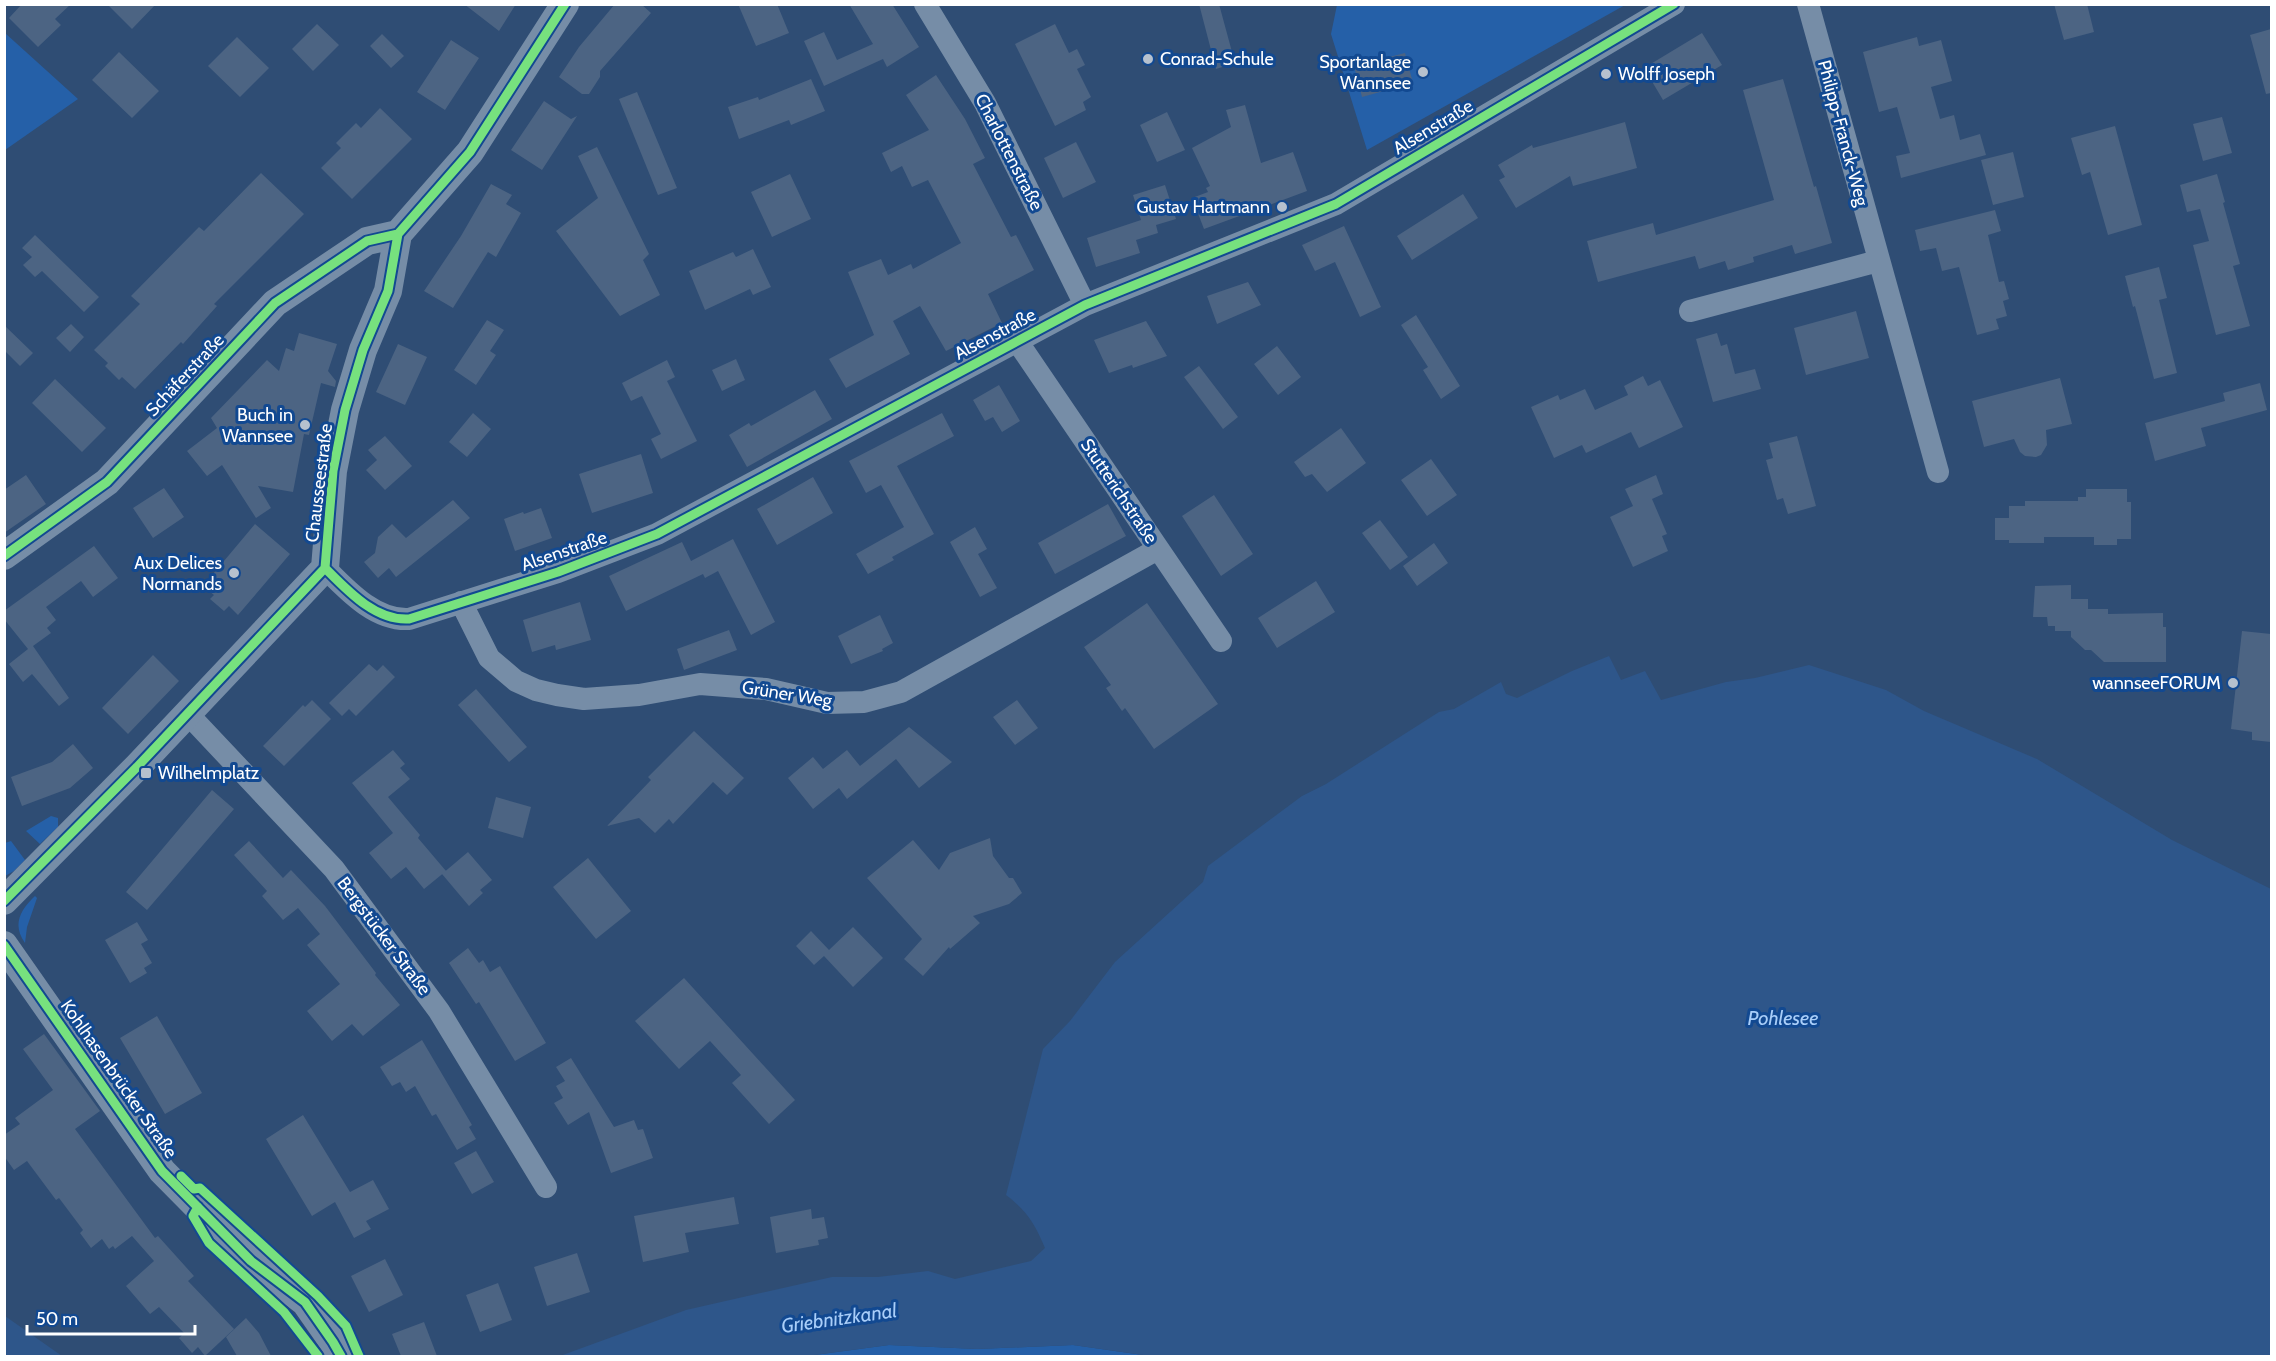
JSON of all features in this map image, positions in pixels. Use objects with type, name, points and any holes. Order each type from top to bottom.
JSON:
[{"type":"street","points":[[398,234],[470,152],[565,4]]},
{"type":"street","name":"Charlottenstraße","points":[[925,4],[986,103],[1085,305]]},
{"type":"street","name":"Alsenstraße","points":[[325,568],[348,590],[380,614],[395,619],[409,619],[558,572],[657,534],[1085,305],[1336,204],[1674,4]]},
{"type":"street","name":"Philipp-Franck-Weg","points":[[1808,4],[1938,472]]},
{"type":"street","name":"Schäferstraße","points":[[4,556],[106,482],[275,303],[367,241],[398,234]]},
{"type":"street","name":"Chausseestraße","points":[[4,901],[137,767],[325,568],[333,471],[345,410],[363,350],[388,291],[398,234]]},
{"type":"street","points":[[1690,311],[1878,261]]},
{"type":"street","name":"Stutterichstraße","points":[[1017,341],[1221,641]]},
{"type":"street","name":"Grüner Weg","points":[[461,602],[489,658],[516,681],[536,690],[584,699],[639,695],[700,684],[766,688],[827,703],[864,702],[901,692],[1158,549]]},
{"type":"street","name":"Bergstücker Straße","points":[[187,713],[334,869],[439,1011],[546,1187]]},
{"type":"street","points":[[4,945],[14,975]]},
{"type":"street","name":"Kohlhasenbrücker Straße","points":[[14,975],[162,1171],[251,1261],[305,1302],[341,1356]]},
{"type":"shaded area","name":"Sportanlage Wannsee","points":[[1337,5],[1625,5],[1367,150],[1331,34]]},
{"type":"shaded area","points":[[5,33],[78,99],[5,150]]},
{"type":"shaded area","points":[[51,816],[58,818],[58,827],[40,844],[26,831]]},
{"type":"shaded area","points":[[11,841],[25,860],[5,876],[5,843]]},
{"type":"shaded area","points":[[35,896],[37,898],[27,927],[25,943],[18,924],[25,907]]},
{"type":"shaded area","points":[[889,1345],[977,1349],[1073,1345],[1150,1356],[807,1356]]},
{"type":"water","name":"Pohlesee","points":[[1609,656],[1621,680],[1645,671],[1661,700],[1726,682],[1755,678],[1809,665],[1886,690],[1924,711],[2037,759],[2172,840],[2271,889],[2271,1356],[1150,1356],[1073,1345],[977,1349],[889,1345],[807,1356],[560,1356],[686,1310],[832,1277],[878,1277],[928,1271],[955,1279],[1031,1261],[1045,1248],[1030,1218],[1006,1195],[1043,1049],[1070,1021],[1115,962],[1203,882],[1208,866],[1302,796],[1326,784],[1439,712],[1454,709],[1501,682],[1506,694],[1517,698]]},
{"type":"water","points":[[5,1316],[62,1356],[5,1356]]},
{"type":"building","points":[[22,4],[71,4],[55,19],[61,25],[38,47],[9,18]]},
{"type":"building","points":[[107,4],[156,4],[132,29]]},
{"type":"building","points":[[464,4],[516,4],[499,31]]},
{"type":"building","points":[[615,4],[641,4],[651,13],[600,71],[600,77],[589,94],[582,94],[559,77],[579,47]]},
{"type":"building","points":[[738,4],[777,4],[789,33],[756,46]]},
{"type":"building","points":[[849,4],[892,4],[919,47],[887,67],[883,59],[824,86],[804,41],[824,32],[837,60],[873,44]]},
{"type":"building","points":[[1199,4],[1219,4],[1235,63],[1216,69]]},
{"type":"building","points":[[2054,4],[2087,4],[2094,32],[2064,40]]},
{"type":"building","points":[[317,24],[339,45],[313,71],[292,49]]},
{"type":"building","points":[[1055,24],[1069,53],[1077,49],[1085,65],[1077,69],[1091,97],[1083,102],[1086,110],[1055,126],[1015,44]]},
{"type":"building","points":[[2271,29],[2271,93],[2266,94],[2250,35]]},
{"type":"building","points":[[1702,33],[1722,65],[1663,100],[1644,68]]},
{"type":"building","points":[[382,34],[404,56],[391,68],[370,46]]},
{"type":"building","points":[[237,37],[269,68],[240,97],[208,66]]},
{"type":"building","points":[[1917,37],[1919,46],[1941,40],[1952,81],[1931,87],[1940,119],[1954,115],[1960,140],[1980,134],[1986,155],[1901,178],[1896,156],[1910,153],[1897,107],[1879,112],[1863,52]]},
{"type":"building","points":[[451,40],[479,58],[445,110],[417,92]]},
{"type":"building","points":[[119,52],[159,91],[132,118],[92,80]]},
{"type":"building","points":[[1405,53],[1413,83],[1362,97],[1354,66]]},
{"type":"building","points":[[936,75],[965,119],[985,158],[973,164],[1011,237],[1016,235],[1034,270],[988,294],[1002,323],[946,351],[920,306],[893,321],[910,354],[846,388],[829,359],[874,335],[848,272],[881,259],[888,275],[911,264],[913,269],[961,243],[928,180],[912,187],[902,166],[891,172],[882,153],[929,130],[906,95]]},
{"type":"building","points":[[811,79],[825,111],[791,125],[789,120],[739,139],[728,107],[758,97],[759,100]]},
{"type":"building","points":[[1783,79],[1832,243],[1795,254],[1792,245],[1753,257],[1754,262],[1728,270],[1725,261],[1699,269],[1695,256],[1598,282],[1587,241],[1653,223],[1656,235],[1774,200],[1743,90]]},
{"type":"building","points":[[637,92],[677,188],[658,195],[619,99]]},
{"type":"building","points":[[544,101],[571,119],[577,116],[542,170],[511,150]]},
{"type":"building","points":[[1245,105],[1261,163],[1293,152],[1307,191],[1204,229],[1192,198],[1208,192],[1206,188],[1210,186],[1192,148],[1231,127],[1226,110]]},
{"type":"building","points":[[380,108],[412,139],[352,199],[321,168],[341,148],[336,143],[356,123],[361,128]]},
{"type":"building","points":[[1167,112],[1185,150],[1157,162],[1140,125]]},
{"type":"building","points":[[2222,117],[2232,153],[2203,161],[2193,124]]},
{"type":"building","points":[[1625,122],[1637,168],[1573,186],[1570,176],[1516,208],[1499,180],[1505,177],[1498,165],[1532,145],[1533,148]]},
{"type":"building","points":[[2115,126],[2142,225],[2108,235],[2090,172],[2082,175],[2071,138]]},
{"type":"building","points":[[1076,142],[1096,182],[1063,198],[1044,158]]},
{"type":"building","points":[[597,147],[649,254],[643,260],[660,295],[620,316],[556,231],[598,198],[578,156]]},
{"type":"building","points":[[2013,152],[2024,197],[1993,205],[1981,160]]},
{"type":"building","points":[[261,173],[304,214],[214,304],[217,306],[183,344],[181,342],[135,389],[122,377],[119,380],[105,366],[108,363],[94,350],[140,304],[131,296],[199,227],[204,231]]},
{"type":"building","points":[[790,174],[811,219],[772,237],[751,192]]},
{"type":"building","points":[[2217,174],[2240,264],[2233,266],[2250,326],[2216,335],[2193,245],[2209,241],[2200,209],[2187,212],[2180,185]]},
{"type":"building","points":[[491,184],[512,195],[506,204],[521,213],[496,257],[488,252],[453,308],[424,291],[461,236]]},
{"type":"building","points":[[1165,185],[1176,219],[1156,225],[1158,233],[1136,240],[1140,253],[1096,267],[1087,238],[1141,220],[1133,195]]},
{"type":"building","points":[[1463,194],[1478,218],[1412,260],[1397,236]]},
{"type":"building","points":[[1995,210],[2001,231],[1988,235],[1999,282],[2004,281],[2009,299],[2003,301],[2007,316],[1996,319],[1999,329],[1977,335],[1959,267],[1942,271],[1936,248],[1920,251],[1915,230]]},
{"type":"building","points":[[1344,226],[1381,307],[1360,317],[1335,262],[1315,271],[1302,245]]},
{"type":"building","points":[[35,235],[99,297],[84,312],[42,271],[35,277],[23,265],[32,257],[22,248]]},
{"type":"building","points":[[753,249],[771,287],[753,295],[750,289],[705,310],[689,271],[733,252],[736,257]]},
{"type":"building","points":[[2159,267],[2167,298],[2159,300],[2177,373],[2154,379],[2125,276]]},
{"type":"building","points":[[1248,282],[1261,305],[1217,324],[1207,296]]},
{"type":"building","points":[[1856,311],[1869,358],[1806,375],[1794,328]]},
{"type":"building","points":[[1416,315],[1460,386],[1441,399],[1423,370],[1428,367],[1401,325]]},
{"type":"building","points":[[487,320],[504,330],[490,351],[496,355],[476,385],[454,370]]},
{"type":"building","points":[[1146,321],[1167,356],[1133,368],[1132,365],[1109,373],[1094,340]]},
{"type":"building","points":[[71,324],[84,337],[70,352],[56,338]]},
{"type":"building","points":[[4,325],[33,353],[20,366],[4,350]]},
{"type":"building","points":[[299,333],[337,344],[328,371],[336,381],[335,387],[321,383],[309,435],[304,434],[293,492],[258,486],[271,508],[256,518],[222,465],[207,476],[187,451],[217,428],[211,418],[267,360],[279,371],[286,348],[294,351]]},
{"type":"building","points":[[1717,333],[1721,346],[1727,344],[1735,374],[1755,369],[1761,389],[1713,402],[1696,339]]},
{"type":"building","points":[[398,344],[427,357],[405,405],[376,392]]},
{"type":"building","points":[[1277,346],[1301,377],[1278,395],[1254,364]]},
{"type":"building","points":[[736,359],[745,380],[722,391],[712,370]]},
{"type":"building","points":[[667,360],[675,377],[667,381],[697,441],[661,459],[651,439],[661,434],[642,396],[631,401],[622,383]]},
{"type":"building","points":[[1199,366],[1238,417],[1223,429],[1184,377]]},
{"type":"building","points":[[1643,376],[1648,386],[1660,380],[1683,427],[1639,448],[1631,432],[1586,453],[1582,445],[1554,458],[1531,407],[1558,395],[1560,400],[1585,389],[1595,410],[1628,395],[1624,386]]},
{"type":"building","points":[[2060,378],[2072,424],[2046,430],[2047,445],[2041,455],[2025,456],[2020,452],[2014,439],[1984,447],[1972,401]]},
{"type":"building","points":[[55,379],[106,428],[82,452],[32,403]]},
{"type":"building","points":[[2260,383],[2267,410],[2201,428],[2206,446],[2155,461],[2145,423],[2225,401],[2223,393]]},
{"type":"building","points":[[999,385],[1020,421],[1002,432],[993,417],[985,421],[973,400]]},
{"type":"building","points":[[815,390],[832,419],[747,467],[729,435],[749,423],[751,426]]},
{"type":"building","points":[[473,413],[491,429],[467,457],[449,442]]},
{"type":"building","points":[[942,413],[954,436],[897,466],[934,534],[892,557],[894,560],[868,574],[856,554],[904,527],[881,485],[866,493],[849,461]]},
{"type":"building","points":[[1341,428],[1366,463],[1327,492],[1312,474],[1305,477],[1294,462]]},
{"type":"building","points":[[385,436],[412,466],[385,490],[366,470],[377,460],[368,450]]},
{"type":"building","points":[[1797,436],[1816,506],[1788,514],[1783,498],[1777,500],[1766,460],[1773,458],[1769,443]]},
{"type":"building","points":[[641,454],[653,493],[592,513],[579,474]]},
{"type":"building","points":[[1431,459],[1457,495],[1427,516],[1401,480]]},
{"type":"building","points":[[26,475],[46,504],[4,533],[4,490]]},
{"type":"building","points":[[1656,475],[1663,494],[1652,499],[1667,534],[1662,536],[1668,551],[1633,567],[1610,517],[1633,506],[1625,489]]},
{"type":"building","points":[[813,477],[833,513],[777,545],[757,509]]},
{"type":"building","points":[[164,488],[184,517],[153,538],[133,508]]},
{"type":"building","points":[[2086,489],[2127,489],[2127,502],[2131,502],[2131,539],[2117,539],[2117,545],[2094,545],[2094,537],[2044,537],[2044,543],[2009,543],[2009,540],[1995,540],[1995,518],[2009,518],[2009,506],[2025,506],[2025,501],[2078,501],[2078,497],[2086,497]]},
{"type":"building","points":[[1214,495],[1253,554],[1221,576],[1182,516]]},
{"type":"building","points":[[453,500],[470,518],[396,577],[389,568],[378,578],[364,562],[375,553],[378,537],[392,524],[406,538]]},
{"type":"building","points":[[1108,504],[1126,536],[1055,574],[1038,543]]},
{"type":"building","points":[[541,508],[552,538],[515,551],[504,519]]},
{"type":"building","points":[[1380,520],[1408,557],[1390,570],[1362,533]]},
{"type":"building","points":[[255,524],[290,554],[238,615],[229,606],[224,611],[210,599],[214,595],[203,586]]},
{"type":"building","points":[[975,527],[987,549],[978,554],[997,588],[980,597],[950,542]]},
{"type":"building","points":[[733,539],[775,622],[751,635],[718,571],[705,578],[703,574],[626,611],[609,576],[682,542],[691,561]]},
{"type":"building","points":[[1434,543],[1448,563],[1417,586],[1403,566]]},
{"type":"building","points":[[94,546],[118,578],[93,597],[81,581],[46,607],[56,620],[47,628],[51,633],[33,646],[69,698],[59,706],[32,674],[23,682],[9,664],[28,649],[4,619],[4,611]]},
{"type":"building","points":[[1316,581],[1335,612],[1277,648],[1258,618]]},
{"type":"building","points":[[2071,585],[2071,599],[2088,599],[2088,609],[2108,609],[2108,614],[2163,613],[2163,627],[2166,627],[2166,662],[2104,662],[2091,650],[2085,650],[2071,637],[2071,631],[2055,631],[2055,626],[2048,626],[2047,617],[2033,617],[2035,586]]},
{"type":"building","points":[[580,602],[591,640],[556,650],[555,645],[532,652],[523,620]]},
{"type":"building","points":[[1147,603],[1218,704],[1154,749],[1125,708],[1122,711],[1106,688],[1111,685],[1084,647]]},
{"type":"building","points":[[880,615],[893,643],[882,649],[883,651],[851,664],[838,636]]},
{"type":"building","points":[[729,630],[737,650],[684,670],[677,649]]},
{"type":"building","points":[[2242,631],[2271,634],[2271,742],[2252,740],[2252,732],[2231,729]]},
{"type":"building","points":[[153,655],[179,681],[128,734],[102,708]]},
{"type":"building","points":[[369,664],[377,671],[383,665],[395,677],[356,716],[349,709],[342,716],[329,703]]},
{"type":"building","points":[[476,689],[527,747],[509,762],[458,705]]},
{"type":"building","points":[[312,700],[331,719],[284,766],[263,746],[303,705],[305,707]]},
{"type":"building","points":[[1017,700],[1038,728],[1015,745],[993,717]]},
{"type":"building","points":[[909,727],[952,762],[919,788],[896,759],[847,799],[839,788],[813,809],[788,778],[813,757],[823,769],[847,750],[860,766]]},
{"type":"building","points":[[694,731],[744,778],[727,795],[713,782],[673,824],[669,819],[655,833],[639,818],[607,826],[651,780],[648,777]]},
{"type":"building","points":[[73,744],[93,768],[70,788],[22,806],[11,777],[52,762]]},
{"type":"building","points":[[393,750],[405,764],[400,768],[410,779],[388,797],[446,871],[424,889],[406,867],[391,879],[369,853],[393,833],[352,783]]},
{"type":"building","points":[[212,790],[234,809],[147,910],[126,892]]},
{"type":"building","points":[[496,797],[531,807],[523,838],[488,828]]},
{"type":"building","points":[[990,838],[993,856],[1009,878],[1013,878],[1022,893],[1009,904],[973,916],[980,923],[950,949],[949,947],[923,976],[904,959],[922,939],[867,878],[913,840],[939,870],[950,853]]},
{"type":"building","points":[[249,841],[283,878],[291,870],[325,906],[376,973],[375,975],[400,1005],[363,1036],[352,1024],[332,1041],[307,1011],[340,984],[307,945],[320,934],[298,908],[283,920],[262,896],[267,891],[234,855]]},
{"type":"building","points":[[468,852],[492,880],[480,890],[483,893],[469,906],[442,874]]},
{"type":"building","points":[[588,858],[631,911],[596,939],[553,887]]},
{"type":"building","points":[[137,922],[148,940],[141,944],[152,963],[144,968],[147,973],[130,983],[105,940]]},
{"type":"building","points":[[853,927],[883,958],[853,987],[824,956],[814,965],[796,946],[811,931],[829,950]]},
{"type":"building","points":[[468,948],[479,963],[483,960],[490,972],[500,966],[546,1043],[515,1061],[479,1002],[476,1004],[449,963]]},
{"type":"building","points":[[684,978],[795,1100],[769,1124],[732,1083],[741,1075],[710,1041],[679,1069],[635,1021]]},
{"type":"building","points":[[157,1016],[202,1093],[165,1114],[120,1038]]},
{"type":"building","points":[[44,1034],[100,1111],[75,1129],[155,1238],[158,1236],[194,1276],[188,1281],[234,1329],[205,1356],[198,1347],[192,1353],[179,1338],[184,1333],[159,1307],[150,1314],[126,1286],[154,1261],[132,1236],[115,1249],[113,1246],[109,1249],[102,1239],[91,1248],[80,1233],[83,1230],[59,1198],[56,1200],[27,1161],[14,1170],[4,1156],[4,1135],[20,1124],[15,1118],[53,1090],[23,1049]]},
{"type":"building","points":[[422,1040],[472,1125],[469,1127],[476,1139],[457,1150],[436,1114],[432,1116],[415,1086],[406,1092],[400,1082],[392,1086],[380,1067]]},
{"type":"building","points":[[571,1058],[614,1127],[634,1120],[638,1130],[643,1129],[653,1158],[611,1173],[589,1112],[568,1125],[554,1103],[563,1098],[556,1086],[565,1081],[556,1067]]},
{"type":"building","points":[[303,1115],[350,1192],[373,1180],[389,1209],[366,1221],[371,1229],[354,1238],[335,1202],[312,1216],[266,1139]]},
{"type":"building","points":[[476,1151],[494,1182],[472,1194],[454,1163]]},
{"type":"building","points":[[734,1197],[739,1224],[685,1233],[689,1252],[643,1262],[634,1216]]},
{"type":"building","points":[[811,1209],[812,1219],[824,1217],[828,1238],[818,1240],[819,1245],[776,1253],[770,1217]]},
{"type":"building","points":[[577,1253],[590,1292],[547,1306],[534,1267]]},
{"type":"building","points":[[385,1259],[403,1295],[369,1312],[351,1276]]},
{"type":"building","points":[[498,1283],[512,1320],[480,1332],[466,1295]]},
{"type":"building","points":[[246,1318],[259,1333],[271,1356],[237,1356],[226,1337]]},
{"type":"building","points":[[424,1322],[437,1356],[401,1356],[392,1334]]},
{"type":"cycle path","points":[[4,901],[137,767],[325,568],[333,471],[345,410],[363,350],[388,291],[398,234],[470,152],[565,4]]},
{"type":"cycle path","points":[[325,568],[373,610],[385,615],[409,619],[558,572],[657,534],[1085,305],[1336,204],[1674,4]]},
{"type":"cycle path","points":[[4,556],[107,482],[275,303],[367,241],[398,234]]},
{"type":"cycle path","points":[[4,945],[162,1171],[251,1261],[305,1302],[341,1356]]},
{"type":"cycle path","points":[[181,1176],[194,1189],[200,1188],[318,1296],[346,1326],[359,1356]]},
{"type":"cycle path","points":[[198,1207],[193,1216],[209,1243],[284,1312],[318,1356]]},
{"type":"place","name":"Conrad-Schule","points":[[1148,59]]},
{"type":"place","name":"Sportanlage Wannsee","points":[[1423,72]]},
{"type":"place","name":"Wolff Joseph","points":[[1606,74]]},
{"type":"place","name":"Gustav Hartmann","points":[[1282,207]]},
{"type":"place","name":"Buch in Wannsee","points":[[305,425]]},
{"type":"place","name":"Aux Delices Normands","points":[[234,573]]},
{"type":"place","name":"wannseeFORUM","points":[[2233,683]]},
{"type":"place","name":"Wilhelmplatz","points":[[146,773]]},
{"type":"water label","name":"Griebnitzkanal","points":[[839,1318]]}]
